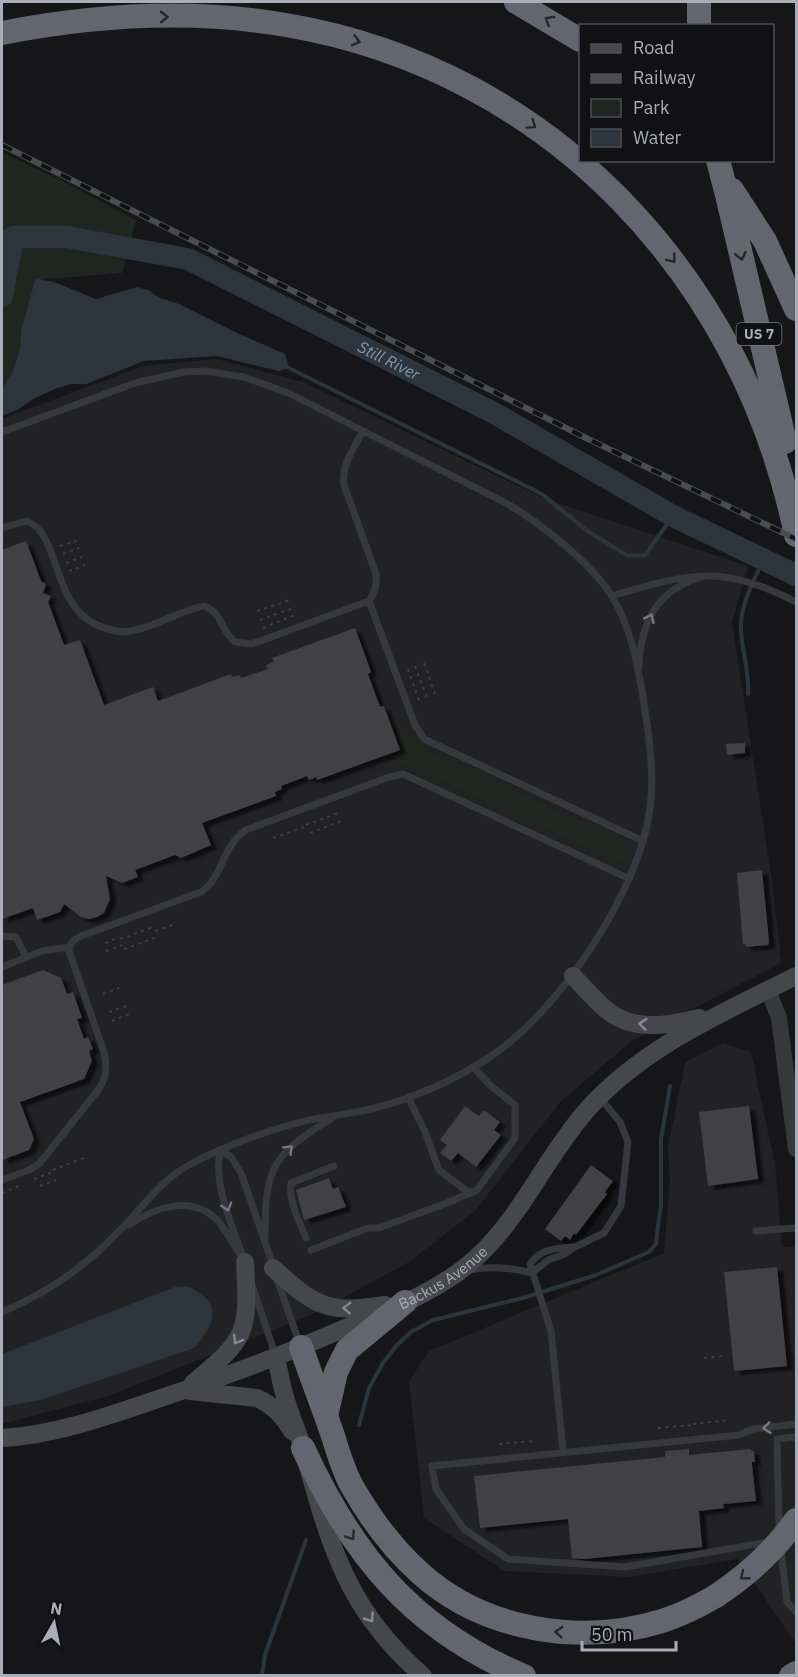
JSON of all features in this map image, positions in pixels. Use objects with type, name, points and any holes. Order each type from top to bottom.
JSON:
[{"type":"highway","points":[[2,20],[72,8],[141,2]]},
{"type":"highway","points":[[516,2],[579,39]]},
{"type":"highway","points":[[699,2],[699,24]]},
{"type":"highway","points":[[2,33],[51,25],[163,16],[246,19],[286,25],[365,44],[437,71],[486,96],[536,128],[579,162]]},
{"type":"highway","points":[[579,162],[619,198],[651,233],[697,293],[718,326],[785,467],[796,535]]},
{"type":"highway","points":[[711,162],[765,241],[796,309]]},
{"type":"highway","name":"US 7","points":[[719,162],[785,467],[796,495]]},
{"type":"highway","points":[[326,1416],[336,1372],[347,1350],[405,1302]]},
{"type":"highway","points":[[301,1347],[351,1486],[383,1534],[421,1575],[470,1606],[496,1617],[550,1631],[601,1633],[639,1628],[665,1620],[691,1610],[716,1596],[754,1569],[771,1552],[796,1520]]},
{"type":"highway","points":[[303,1448],[328,1500],[343,1524],[379,1574],[401,1597],[451,1638],[524,1676]]},
{"type":"highway","points":[[791,1676],[796,1673]]},
{"type":"main road","points":[[573,976],[611,1013],[631,1023],[675,1024],[722,1014]]},
{"type":"main road","name":"Backus Avenue","points":[[2,1438],[65,1427],[184,1390],[301,1347],[440,1285],[459,1272],[495,1239],[570,1131],[599,1097],[628,1071],[662,1047],[796,976]]},
{"type":"main road","points":[[184,1390],[225,1356],[241,1336],[247,1310],[245,1262]]},
{"type":"main road","points":[[273,1268],[306,1297],[331,1307],[362,1308],[405,1302]]},
{"type":"main road","points":[[276,1357],[285,1397],[303,1448],[327,1531],[353,1594],[378,1630],[423,1676]]},
{"type":"main road","points":[[184,1390],[246,1396],[267,1403],[286,1420],[303,1448]]},
{"type":"street","points":[[768,990],[779,1018],[796,1149]]},
{"type":"lane","points":[[2,432],[135,383],[184,372],[203,371],[244,377],[264,383],[363,430],[523,512],[537,522],[585,565],[612,596],[629,632],[639,674],[651,769],[651,806],[643,841],[605,924],[573,976],[546,1006],[503,1047],[473,1067],[441,1083],[373,1108],[291,1124],[220,1150],[188,1165],[171,1176],[119,1232]]},
{"type":"lane","points":[[2,528],[26,521],[37,527],[46,540],[72,607],[89,621],[109,629],[132,631],[204,606],[217,613],[224,630],[235,642],[252,644],[369,601],[376,589],[376,574],[342,476],[363,430]]},
{"type":"lane","points":[[612,596],[671,579],[708,575],[765,587],[796,602]]},
{"type":"lane","points":[[639,674],[645,630],[656,605],[679,587],[708,575]]},
{"type":"lane","points":[[369,601],[415,725],[424,739],[643,841]]},
{"type":"lane","points":[[2,1180],[39,1164],[99,1089],[106,1076],[104,1052],[69,947],[75,939],[81,936],[201,892],[213,881],[235,838],[246,830],[403,774],[628,878]]},
{"type":"lane","points":[[2,936],[16,937],[26,957]]},
{"type":"lane","points":[[2,967],[42,951],[69,947]]},
{"type":"lane","points":[[310,1250],[368,1228],[380,1228],[477,1190],[515,1138],[515,1105],[491,1086],[473,1067]]},
{"type":"lane","points":[[408,1097],[425,1132],[439,1170],[468,1192]]},
{"type":"lane","points":[[532,1274],[548,1260],[565,1254],[604,1233],[621,1206],[628,1142],[620,1122],[599,1097]]},
{"type":"lane","points":[[265,1242],[266,1193],[274,1168],[296,1141],[336,1115]]},
{"type":"lane","points":[[220,1150],[231,1157],[242,1173],[301,1347]]},
{"type":"lane","points":[[220,1150],[219,1181],[276,1357]]},
{"type":"lane","points":[[306,1238],[292,1200],[291,1183],[334,1166]]},
{"type":"lane","points":[[2,1312],[40,1293],[72,1272],[119,1232],[139,1218],[161,1208],[183,1205],[208,1213],[218,1221],[245,1262]]},
{"type":"lane","points":[[756,1231],[796,1228]]},
{"type":"lane","points":[[563,1451],[551,1331],[530,1264],[543,1252],[575,1247]]},
{"type":"lane","points":[[459,1272],[497,1267],[532,1274]]},
{"type":"lane","points":[[780,1539],[625,1567],[508,1558],[464,1529],[436,1489],[432,1466],[739,1434],[796,1424]]},
{"type":"lane","points":[[796,1437],[777,1439],[780,1539],[788,1602],[796,1612]]},
{"type":"path","points":[[60,546],[76,541]]},
{"type":"path","points":[[63,554],[79,548]]},
{"type":"path","points":[[66,563],[82,557]]},
{"type":"path","points":[[69,571],[85,565]]},
{"type":"path","points":[[257,612],[290,600]]},
{"type":"path","points":[[260,620],[293,608]]},
{"type":"path","points":[[263,628],[296,615]]},
{"type":"path","points":[[424,663],[436,697]]},
{"type":"path","points":[[416,666],[428,700]]},
{"type":"path","points":[[408,669],[420,703]]},
{"type":"path","points":[[273,838],[341,812]]},
{"type":"path","points":[[310,833],[344,820]]},
{"type":"path","points":[[155,931],[172,925]]},
{"type":"path","points":[[105,943],[153,927]]},
{"type":"path","points":[[124,949],[157,937]]},
{"type":"path","points":[[106,951],[122,945]]},
{"type":"path","points":[[103,994],[119,988]]},
{"type":"path","points":[[109,1012],[126,1006]]},
{"type":"path","points":[[112,1021],[129,1014]]},
{"type":"path","points":[[53,1170],[86,1157]]},
{"type":"path","points":[[40,1186],[56,1180]]},
{"type":"path","points":[[2,1193],[21,1185]]},
{"type":"path","points":[[704,1358],[722,1356]]},
{"type":"path","points":[[658,1428],[729,1420]]},
{"type":"path","points":[[498,1444],[534,1441]]},
{"type":"shaded area","points":[[216,359],[303,382],[545,499],[748,566],[732,622],[772,881],[781,963],[633,1040],[561,1101],[475,1211],[409,1262],[311,1315],[108,1396],[2,1424],[2,419],[143,366]]},
{"type":"shaded area","points":[[723,1043],[751,1052],[775,1165],[782,1247],[796,1247],[796,1644],[738,1559],[629,1577],[504,1571],[424,1518],[409,1381],[429,1351],[664,1253],[670,1182],[668,1147],[685,1062]]},
{"type":"green space","points":[[2,152],[136,220],[122,273],[35,280],[21,330],[20,349],[13,371],[2,388]]},
{"type":"green space","points":[[400,719],[406,736],[411,735],[427,750],[624,840],[631,849],[628,859],[618,863],[407,766],[395,765],[390,756],[403,751],[392,720]]},
{"type":"water","points":[[35,280],[54,282],[96,299],[137,287],[148,290],[160,298],[179,304],[285,354],[289,368],[279,371],[217,356],[144,361],[86,384],[71,384],[55,389],[2,416],[2,388],[13,371],[20,349],[21,330]]},
{"type":"water","points":[[175,1287],[192,1288],[202,1295],[212,1307],[208,1329],[194,1348],[41,1400],[2,1407],[2,1354]]},
{"type":"building","points":[[26,541],[41,581],[46,584],[43,593],[51,596],[48,602],[64,645],[80,640],[104,705],[153,687],[158,701],[231,674],[232,677],[240,675],[241,678],[268,669],[266,665],[274,662],[272,658],[355,628],[371,672],[368,674],[380,707],[384,706],[400,750],[317,780],[316,777],[309,780],[307,776],[281,786],[282,789],[275,792],[276,796],[202,823],[211,845],[181,858],[175,855],[135,870],[138,877],[122,883],[106,876],[110,899],[104,913],[97,917],[89,919],[81,917],[64,904],[60,912],[37,920],[33,908],[2,919],[2,550]]},
{"type":"building","points":[[745,743],[745,753],[727,755],[726,744]]},
{"type":"building","points":[[762,870],[769,942],[768,945],[746,947],[746,944],[743,945],[737,873]]},
{"type":"building","points":[[43,970],[61,978],[67,994],[73,992],[82,1018],[77,1019],[84,1039],[88,1037],[93,1049],[89,1051],[92,1061],[84,1079],[20,1102],[34,1139],[29,1150],[2,1160],[2,985]]},
{"type":"building","points":[[465,1106],[479,1116],[484,1110],[500,1122],[494,1130],[501,1135],[476,1167],[458,1153],[451,1161],[440,1153],[447,1145],[440,1140]]},
{"type":"building","points":[[749,1106],[758,1179],[708,1186],[699,1112]]},
{"type":"building","points":[[591,1165],[613,1181],[605,1192],[607,1194],[576,1235],[574,1233],[570,1240],[565,1236],[561,1241],[545,1229]]},
{"type":"building","points":[[329,1178],[333,1189],[338,1187],[346,1207],[304,1220],[296,1190]]},
{"type":"building","points":[[777,1267],[787,1366],[734,1371],[724,1272]]},
{"type":"building","points":[[689,1449],[689,1455],[751,1449],[754,1451],[755,1462],[752,1462],[752,1465],[756,1501],[723,1504],[724,1508],[699,1511],[702,1547],[584,1559],[572,1558],[568,1519],[480,1528],[474,1476],[665,1457],[665,1451]]},
{"type":"waterway","name":"Still River","points":[[2,296],[13,237],[67,237],[188,259],[494,413],[673,516],[796,575]]},
{"type":"waterway","points":[[285,366],[542,494],[586,530],[628,556],[645,555],[673,516]]},
{"type":"waterway","points":[[748,694],[741,619],[748,593],[763,560]]},
{"type":"waterway","points":[[359,1425],[369,1388],[383,1363],[411,1332],[433,1320],[523,1298],[596,1275],[649,1252],[656,1244],[661,1206],[661,1139],[670,1086]]},
{"type":"waterway","points":[[262,1676],[265,1655],[306,1540]]},
{"type":"railway","points":[[2,145],[584,437],[796,539]]}]
